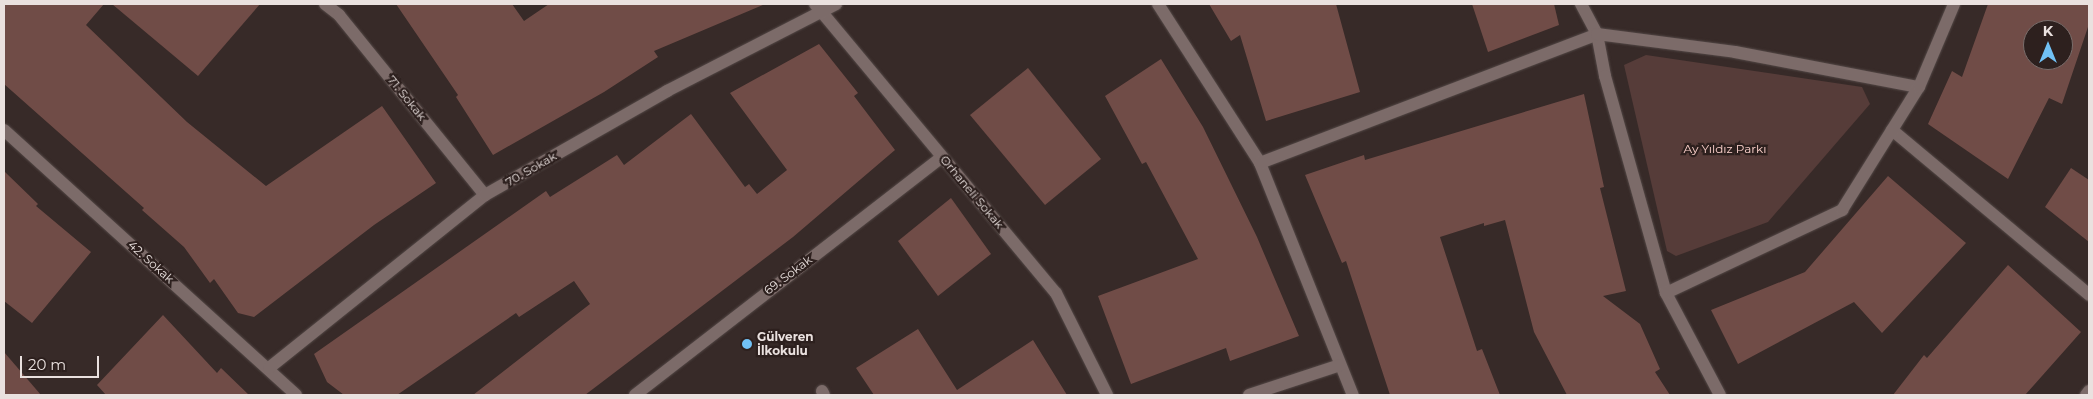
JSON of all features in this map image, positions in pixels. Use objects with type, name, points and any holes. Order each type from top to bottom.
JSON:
[{"type":"street","name":"71. Sokak","points":[[325,4],[340,15],[486,195]]},
{"type":"street","name":"70. Sokak","points":[[270,368],[486,195],[818,7],[836,4]]},
{"type":"street","points":[[1158,4],[1260,163],[1353,395]]},
{"type":"street","points":[[1581,4],[1597,34],[1605,76],[1666,293],[1720,395]]},
{"type":"street","points":[[1666,293],[1842,210],[1919,87],[1954,4]]},
{"type":"street","name":"Orhaneli Sokak","points":[[818,7],[1056,293],[1107,395]]},
{"type":"street","points":[[1260,163],[1597,34],[1735,52],[1919,87]]},
{"type":"street","name":"42. Sokak","points":[[4,130],[270,368],[296,395]]},
{"type":"street","points":[[1892,130],[2089,295]]},
{"type":"street","name":"69. Sokak","points":[[635,395],[942,157]]},
{"type":"street","points":[[1249,395],[1340,365]]},
{"type":"street","points":[[2086,395],[2089,391]]},
{"type":"green space","name":"Ay Yıldız Parkı","points":[[1646,55],[1862,87],[1870,104],[1768,222],[1676,256],[1667,251],[1624,65]]},
{"type":"building","points":[[4,4],[104,4],[86,25],[187,122],[266,186],[382,106],[436,183],[374,225],[254,317],[238,313],[214,279],[210,283],[184,247],[142,210],[144,208],[4,84]]},
{"type":"building","points":[[112,4],[260,4],[198,76]]},
{"type":"building","points":[[396,4],[512,4],[524,21],[549,4],[765,4],[654,51],[658,57],[604,92],[493,155],[456,97],[458,95]]},
{"type":"building","points":[[1209,4],[1336,4],[1360,92],[1266,121],[1240,35],[1231,41]]},
{"type":"building","points":[[1472,4],[1554,4],[1559,25],[1488,52]]},
{"type":"building","points":[[1988,4],[2089,4],[2089,24],[2062,104],[2049,98],[2008,179],[1928,124],[1952,71],[1962,77]]},
{"type":"building","points":[[819,44],[858,93],[854,96],[895,150],[793,237],[585,395],[473,395],[590,304],[574,281],[519,317],[516,313],[397,395],[344,395],[327,382],[314,354],[546,191],[550,197],[617,155],[624,165],[691,114],[745,187],[749,184],[757,194],[787,170],[730,93]]},
{"type":"building","points":[[1161,59],[1203,127],[1257,237],[1299,336],[1230,361],[1226,348],[1131,384],[1098,296],[1198,259],[1146,162],[1142,164],[1105,96]]},
{"type":"building","points":[[1028,68],[1101,159],[1045,205],[970,115]]},
{"type":"building","points":[[1584,94],[1604,187],[1600,188],[1626,291],[1603,296],[1640,324],[1660,369],[1655,372],[1670,395],[1567,395],[1534,332],[1505,220],[1484,226],[1484,223],[1440,237],[1477,351],[1482,349],[1500,395],[1390,395],[1346,261],[1342,263],[1305,175],[1364,155],[1365,160]]},
{"type":"building","points":[[2071,168],[2089,180],[2089,242],[2045,207]]},
{"type":"building","points":[[4,171],[38,204],[36,206],[91,252],[32,323],[4,301]]},
{"type":"building","points":[[1888,176],[1966,243],[1882,333],[1854,302],[1738,364],[1711,310],[1805,272]]},
{"type":"building","points":[[951,198],[991,254],[938,296],[898,241]]},
{"type":"building","points":[[2008,265],[2081,332],[2025,395],[1893,395],[1924,355],[1927,358]]},
{"type":"building","points":[[163,315],[217,373],[221,368],[249,395],[106,395],[97,385]]},
{"type":"building","points":[[918,329],[957,390],[1033,340],[1067,395],[874,395],[856,368]]},
{"type":"building","points":[[4,352],[41,395],[4,395]]},
{"type":"place","name":"Gülveren İlkokulu","points":[[747,344]]}]
